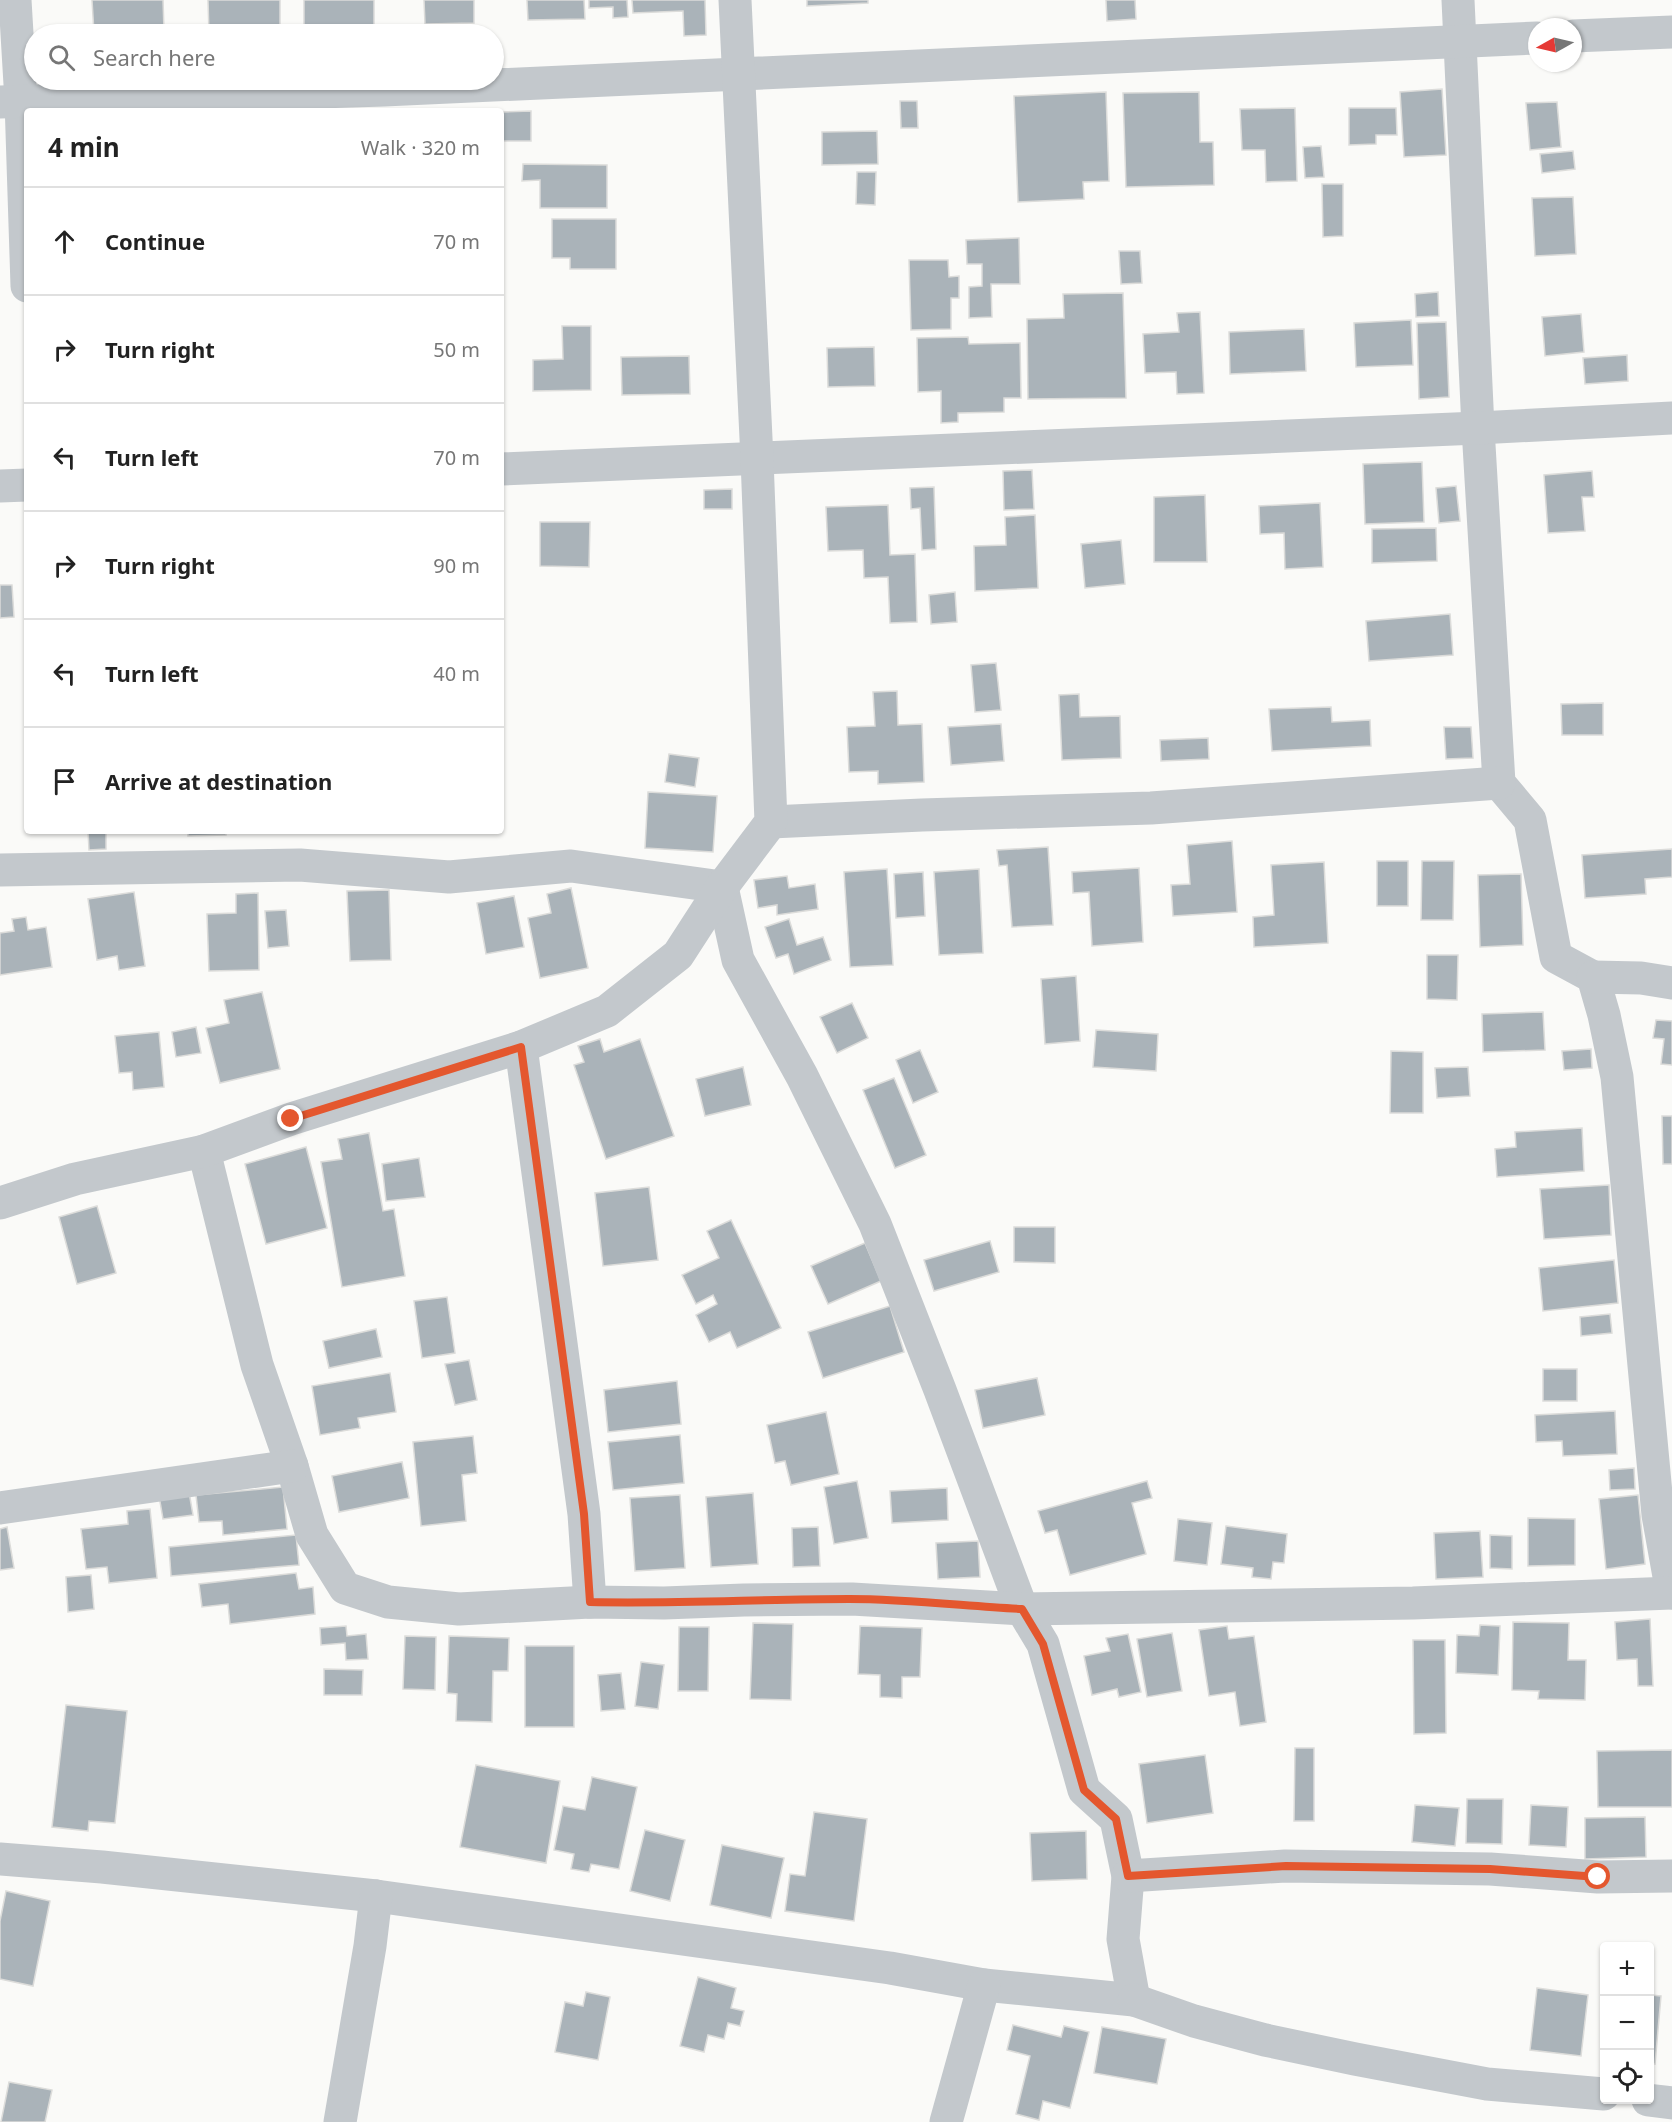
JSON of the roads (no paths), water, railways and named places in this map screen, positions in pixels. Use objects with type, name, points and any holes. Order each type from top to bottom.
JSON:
[{"type":"street","points":[[15,0],[11,101],[24,251]]},
{"type":"street","points":[[0,1203],[75,1179],[204,1151],[291,1119],[521,1047],[607,1011],[678,955],[722,887],[771,822],[757,459],[735,0]]},
{"type":"street","points":[[1458,0],[1458,42],[1478,428],[1499,783],[1530,820],[1556,957],[1593,977],[1641,978],[1672,983]]},
{"type":"street","points":[[1582,36],[1672,32]]},
{"type":"street","points":[[504,84],[1528,38]]},
{"type":"street","points":[[11,101],[384,90]]},
{"type":"street","points":[[504,469],[1672,418]]},
{"type":"street","points":[[0,486],[24,485]]},
{"type":"street","points":[[771,822],[1150,807],[1499,783]]},
{"type":"street","points":[[0,870],[300,865],[449,877],[571,866],[722,887]]},
{"type":"street","points":[[722,887],[738,960],[802,1076],[875,1224],[1022,1609],[1043,1644],[1084,1790],[1116,1819],[1128,1876],[1123,1939],[1134,2000]]},
{"type":"street","points":[[204,1151],[257,1365],[292,1466],[312,1535],[345,1588],[388,1602],[459,1609],[590,1602],[664,1603],[852,1599],[1022,1609],[1413,1603],[1672,1593],[1658,1515],[1617,1077],[1604,1015],[1593,977]]},
{"type":"street","points":[[521,1047],[584,1514],[590,1602]]},
{"type":"street","points":[[0,1508],[292,1466]]},
{"type":"street","points":[[0,1859],[102,1867],[376,1896],[890,1968],[984,1985],[1134,2000],[1194,2021],[1265,2040],[1343,2056],[1487,2084],[1600,2094]]},
{"type":"street","points":[[1128,1876],[1286,1866],[1490,1869],[1598,1877],[1672,1876]]},
{"type":"street","points":[[340,2122],[369,1956],[376,1896]]},
{"type":"street","points":[[946,2122],[984,1985]]},
{"type":"street","points":[[1654,2101],[1672,2103]]}]
